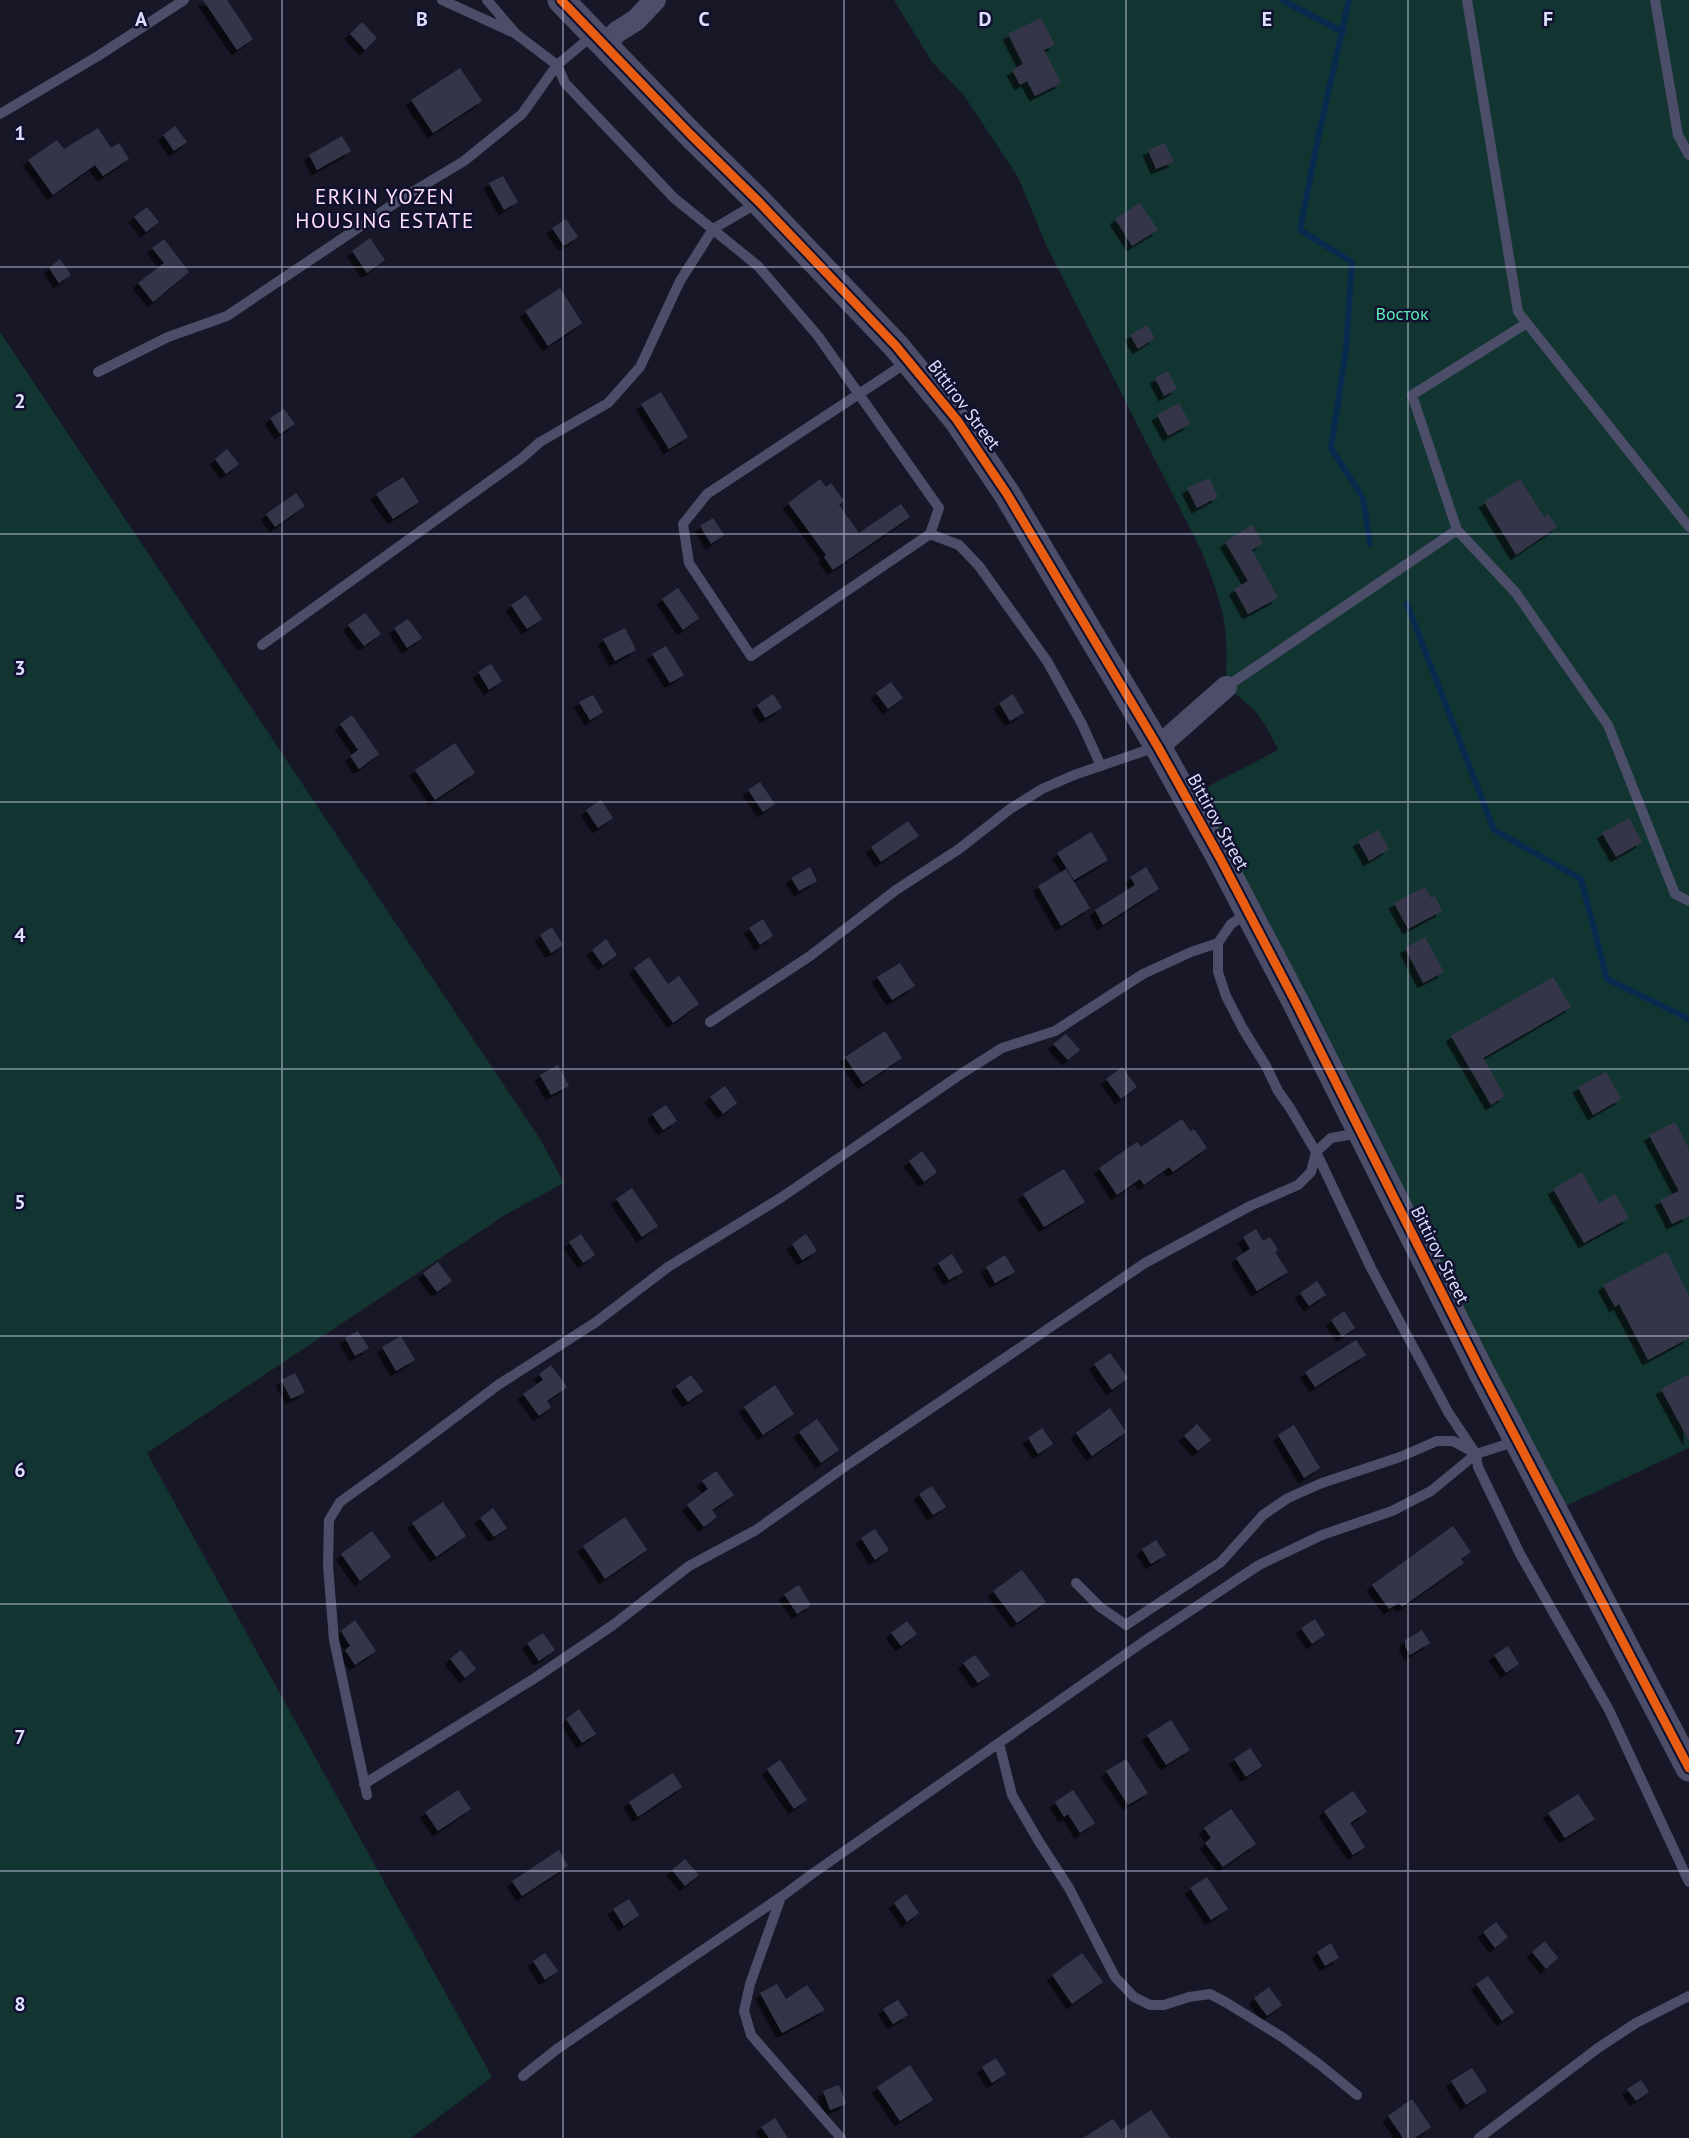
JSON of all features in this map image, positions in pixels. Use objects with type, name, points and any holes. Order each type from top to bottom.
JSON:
[{"type":"street","name":"Bittirov Street","points":[[561,0],[759,202],[909,361],[957,420],[981,454],[1158,747],[1248,913],[1517,1440],[1689,1768]]},
{"type":"street","points":[[599,40],[636,20],[655,0]]},
{"type":"street","points":[[1158,747],[1226,687]]},
{"type":"lane","points":[[0,114],[98,56],[184,0]]},
{"type":"lane","points":[[442,0],[516,34],[557,64],[565,83],[674,198],[758,266],[818,336],[858,394],[939,508],[930,534],[751,656],[689,563],[683,524],[706,494],[858,394],[909,361]]},
{"type":"lane","points":[[488,0],[516,34]]},
{"type":"lane","points":[[1467,0],[1518,312],[1689,527]]},
{"type":"lane","points":[[1655,0],[1678,135],[1689,156]]},
{"type":"lane","points":[[98,372],[168,337],[226,316],[404,197],[464,161],[522,114],[557,64],[599,40]]},
{"type":"lane","points":[[262,645],[512,465],[540,442],[608,403],[640,367],[680,281],[714,229],[759,202]]},
{"type":"lane","points":[[1527,323],[1412,395],[1457,530],[1516,593],[1608,725],[1675,894],[1689,901]]},
{"type":"lane","points":[[1226,687],[1457,530]]},
{"type":"lane","points":[[930,534],[959,544],[979,566],[1047,661],[1082,724],[1101,766]]},
{"type":"lane","points":[[710,1022],[810,956],[896,890],[959,849],[1010,809],[1042,789],[1158,747]]},
{"type":"lane","points":[[1248,913],[1230,924],[1218,943],[1218,972],[1226,996],[1278,1091],[1316,1152],[1371,1268],[1448,1412],[1476,1454],[1478,1467],[1520,1554],[1609,1710],[1689,1882]]},
{"type":"lane","points":[[1218,943],[1191,952],[1143,974],[1054,1031],[1002,1048],[964,1072],[782,1197],[668,1267],[596,1322],[498,1384],[340,1502],[329,1520],[328,1566],[334,1640],[366,1790],[613,1625],[689,1566],[756,1530],[850,1463],[1145,1263],[1250,1206],[1298,1185],[1311,1172],[1316,1152],[1331,1138],[1361,1133]]},
{"type":"lane","points":[[1076,1583],[1100,1607],[1126,1625],[1221,1562],[1263,1515],[1288,1498],[1322,1483],[1400,1457],[1437,1440],[1453,1441],[1476,1454]]},
{"type":"lane","points":[[523,2076],[557,2049],[782,1897],[1143,1641],[1259,1565],[1322,1535],[1392,1510],[1431,1491],[1476,1454],[1517,1440]]},
{"type":"lane","points":[[999,1743],[1012,1795],[1069,1888],[1115,1977],[1134,1996],[1150,2005],[1164,2005],[1189,1996],[1210,1994],[1282,2037],[1357,2095]]},
{"type":"lane","points":[[782,1897],[750,1984],[744,2011],[751,2035],[841,2138]]},
{"type":"lane","points":[[1479,2138],[1598,2048],[1636,2023],[1689,1996]]},
{"type":"green space","name":"Восток","points":[[894,0],[1689,0],[1689,1448],[1555,1511],[1186,798],[1278,750],[1268,729],[1257,714],[1226,687],[1224,621],[1201,550],[1046,245],[1018,177],[963,94],[932,62]]},
{"type":"green space","points":[[0,332],[540,1139],[564,1183],[505,1215],[147,1453],[492,2077],[411,2138],[0,2138]]},
{"type":"building","points":[[203,0],[227,0],[253,39],[237,50]]},
{"type":"building","points":[[1041,18],[1055,45],[1044,50],[1061,83],[1035,96],[1027,81],[1020,85],[1012,70],[1023,64],[1008,34]]},
{"type":"building","points":[[362,22],[377,38],[365,50],[350,34]]},
{"type":"building","points":[[460,68],[482,101],[433,133],[411,100]]},
{"type":"building","points":[[175,126],[187,142],[174,151],[163,135]]},
{"type":"building","points":[[98,128],[111,148],[119,143],[129,159],[103,176],[95,165],[53,195],[28,160],[57,140],[64,149]]},
{"type":"building","points":[[342,136],[351,151],[317,170],[309,155]]},
{"type":"building","points":[[1165,143],[1174,162],[1156,169],[1148,150]]},
{"type":"building","points":[[503,176],[518,202],[504,210],[489,183]]},
{"type":"building","points":[[1140,203],[1158,230],[1132,246],[1115,219]]},
{"type":"building","points":[[147,207],[159,222],[146,232],[134,217]]},
{"type":"building","points":[[566,219],[578,237],[564,246],[552,228]]},
{"type":"building","points":[[370,238],[385,260],[367,273],[352,251]]},
{"type":"building","points":[[164,239],[189,272],[153,302],[138,283],[164,263],[152,248]]},
{"type":"building","points":[[60,259],[71,275],[59,283],[49,268]]},
{"type":"building","points":[[560,288],[582,323],[548,346],[525,311]]},
{"type":"building","points":[[1147,325],[1155,338],[1138,349],[1130,335]]},
{"type":"building","points":[[1168,371],[1177,389],[1164,396],[1155,378]]},
{"type":"building","points":[[661,392],[688,437],[669,449],[641,404]]},
{"type":"building","points":[[1179,403],[1190,424],[1168,436],[1157,415]]},
{"type":"building","points":[[284,409],[295,424],[280,434],[270,418]]},
{"type":"building","points":[[227,449],[239,464],[226,474],[215,459]]},
{"type":"building","points":[[403,477],[419,502],[393,519],[376,494]]},
{"type":"building","points":[[1209,478],[1218,497],[1197,508],[1187,488]]},
{"type":"building","points":[[820,479],[826,487],[831,483],[844,501],[839,505],[859,533],[901,504],[910,517],[833,570],[824,557],[826,555],[788,503]]},
{"type":"building","points":[[1520,479],[1544,517],[1548,514],[1557,527],[1516,555],[1484,502]]},
{"type":"building","points":[[296,493],[305,506],[275,527],[266,514]]},
{"type":"building","points":[[713,518],[724,535],[711,544],[700,526]]},
{"type":"building","points":[[1252,525],[1263,543],[1252,550],[1278,598],[1248,614],[1234,589],[1248,581],[1225,542]]},
{"type":"building","points":[[678,588],[699,618],[683,630],[662,599]]},
{"type":"building","points":[[526,595],[542,619],[527,629],[511,605]]},
{"type":"building","points":[[365,613],[381,634],[364,646],[348,625]]},
{"type":"building","points":[[408,619],[422,638],[407,648],[394,628]]},
{"type":"building","points":[[625,628],[636,650],[615,661],[603,639]]},
{"type":"building","points":[[666,646],[684,675],[670,683],[652,654]]},
{"type":"building","points":[[491,664],[502,681],[489,690],[478,672]]},
{"type":"building","points":[[891,682],[903,698],[888,709],[876,693]]},
{"type":"building","points":[[773,694],[782,708],[765,718],[757,705]]},
{"type":"building","points":[[1013,694],[1024,713],[1010,721],[999,703]]},
{"type":"building","points":[[593,695],[603,712],[590,720],[579,702]]},
{"type":"building","points":[[352,715],[379,754],[359,769],[350,756],[358,750],[340,724]]},
{"type":"building","points":[[455,743],[475,773],[435,800],[415,770]]},
{"type":"building","points":[[760,782],[775,804],[763,812],[748,790]]},
{"type":"building","points":[[601,800],[613,818],[598,828],[586,810]]},
{"type":"building","points":[[1629,818],[1642,842],[1616,857],[1602,833]]},
{"type":"building","points":[[908,821],[919,836],[881,862],[871,847]]},
{"type":"building","points":[[1378,830],[1389,849],[1369,861],[1358,841]]},
{"type":"building","points":[[1091,832],[1108,860],[1074,880],[1057,853]]},
{"type":"building","points":[[810,867],[817,881],[799,891],[791,878]]},
{"type":"building","points":[[1146,867],[1159,889],[1103,925],[1095,910],[1135,885],[1130,877]]},
{"type":"building","points":[[1066,869],[1090,908],[1061,926],[1038,886]]},
{"type":"building","points":[[1425,887],[1431,898],[1435,896],[1442,911],[1408,929],[1394,903]]},
{"type":"building","points":[[763,919],[773,936],[760,945],[749,928]]},
{"type":"building","points":[[552,927],[563,945],[551,953],[540,935]]},
{"type":"building","points":[[1425,937],[1444,972],[1423,983],[1405,948]]},
{"type":"building","points":[[606,939],[617,955],[603,965],[592,950]]},
{"type":"building","points":[[649,957],[668,984],[679,976],[699,1004],[673,1023],[634,968]]},
{"type":"building","points":[[900,963],[915,986],[892,1000],[877,977]]},
{"type":"building","points":[[1553,977],[1571,1007],[1483,1058],[1505,1096],[1491,1105],[1451,1036]]},
{"type":"building","points":[[885,1031],[902,1058],[863,1084],[845,1057]]},
{"type":"building","points":[[1066,1034],[1080,1050],[1068,1060],[1053,1044]]},
{"type":"building","points":[[558,1065],[569,1086],[551,1095],[540,1075]]},
{"type":"building","points":[[1122,1067],[1137,1087],[1121,1099],[1106,1079]]},
{"type":"building","points":[[1606,1072],[1621,1099],[1593,1115],[1578,1087]]},
{"type":"building","points":[[725,1086],[737,1103],[723,1114],[710,1097]]},
{"type":"building","points":[[666,1105],[677,1121],[663,1130],[652,1114]]},
{"type":"building","points":[[1182,1119],[1190,1131],[1194,1129],[1207,1148],[1173,1172],[1169,1167],[1144,1185],[1140,1179],[1117,1195],[1099,1168],[1137,1142],[1141,1147]]},
{"type":"building","points":[[1675,1122],[1689,1149],[1689,1216],[1672,1224],[1660,1200],[1679,1191],[1649,1135]]},
{"type":"building","points":[[922,1151],[937,1172],[924,1182],[909,1161]]},
{"type":"building","points":[[1064,1169],[1085,1202],[1044,1227],[1023,1194]]},
{"type":"building","points":[[1582,1172],[1599,1203],[1615,1194],[1629,1218],[1584,1243],[1553,1189]]},
{"type":"building","points":[[632,1188],[658,1226],[642,1237],[616,1199]]},
{"type":"building","points":[[1256,1229],[1263,1241],[1270,1237],[1278,1250],[1275,1252],[1288,1272],[1257,1291],[1236,1258],[1250,1249],[1243,1237]]},
{"type":"building","points":[[581,1234],[595,1255],[583,1263],[569,1242]]},
{"type":"building","points":[[806,1234],[817,1251],[802,1260],[792,1244]]},
{"type":"building","points":[[1667,1252],[1689,1296],[1689,1338],[1648,1360],[1619,1304],[1615,1307],[1603,1285]]},
{"type":"building","points":[[952,1254],[963,1272],[949,1280],[938,1263]]},
{"type":"building","points":[[1005,1255],[1015,1272],[995,1283],[986,1267]]},
{"type":"building","points":[[438,1262],[452,1281],[437,1292],[423,1273]]},
{"type":"building","points":[[1317,1281],[1326,1295],[1309,1306],[1300,1293]]},
{"type":"building","points":[[1344,1311],[1355,1328],[1342,1337],[1331,1320]]},
{"type":"building","points":[[358,1331],[369,1348],[355,1356],[345,1338]]},
{"type":"building","points":[[401,1336],[415,1360],[396,1371],[382,1347]]},
{"type":"building","points":[[1356,1340],[1366,1355],[1315,1387],[1305,1372]]},
{"type":"building","points":[[1110,1353],[1128,1378],[1112,1390],[1094,1364]]},
{"type":"building","points":[[551,1365],[567,1387],[547,1401],[551,1407],[539,1416],[523,1394],[543,1380],[539,1374]]},
{"type":"building","points":[[295,1373],[305,1392],[291,1399],[281,1380]]},
{"type":"building","points":[[1689,1374],[1689,1441],[1661,1389]]},
{"type":"building","points":[[691,1375],[703,1391],[688,1402],[676,1386]]},
{"type":"building","points":[[775,1385],[794,1414],[763,1435],[744,1407]]},
{"type":"building","points":[[1110,1408],[1126,1432],[1092,1456],[1076,1433]]},
{"type":"building","points":[[817,1419],[839,1450],[821,1463],[799,1432]]},
{"type":"building","points":[[1197,1424],[1211,1440],[1198,1451],[1184,1436]]},
{"type":"building","points":[[1294,1425],[1320,1468],[1304,1478],[1278,1435]]},
{"type":"building","points":[[1042,1428],[1053,1444],[1038,1454],[1028,1438]]},
{"type":"building","points":[[716,1471],[734,1495],[712,1510],[717,1517],[704,1527],[687,1505],[708,1489],[702,1481]]},
{"type":"building","points":[[932,1486],[946,1507],[933,1515],[919,1494]]},
{"type":"building","points":[[443,1502],[466,1536],[436,1557],[412,1523]]},
{"type":"building","points":[[493,1508],[507,1528],[494,1537],[480,1518]]},
{"type":"building","points":[[625,1517],[647,1550],[605,1579],[583,1546]]},
{"type":"building","points":[[1453,1526],[1471,1552],[1461,1559],[1464,1563],[1402,1607],[1399,1603],[1389,1609],[1372,1585]]},
{"type":"building","points":[[875,1529],[889,1550],[875,1560],[861,1538]]},
{"type":"building","points":[[372,1531],[391,1557],[360,1581],[341,1554]]},
{"type":"building","points":[[1156,1540],[1166,1555],[1151,1564],[1142,1549]]},
{"type":"building","points":[[1022,1570],[1046,1602],[1017,1623],[993,1591]]},
{"type":"building","points":[[799,1585],[811,1605],[797,1614],[784,1594]]},
{"type":"building","points":[[1315,1619],[1325,1635],[1312,1644],[1301,1628]]},
{"type":"building","points":[[355,1620],[376,1651],[355,1665],[345,1650],[350,1646],[341,1631]]},
{"type":"building","points":[[907,1621],[917,1634],[901,1646],[891,1633]]},
{"type":"building","points":[[1422,1630],[1430,1643],[1410,1655],[1405,1646],[1405,1640]]},
{"type":"building","points":[[543,1633],[555,1650],[539,1661],[527,1643]]},
{"type":"building","points":[[1508,1646],[1519,1664],[1506,1673],[1494,1655]]},
{"type":"building","points":[[461,1650],[476,1669],[465,1678],[450,1659]]},
{"type":"building","points":[[975,1655],[990,1675],[978,1683],[963,1663]]},
{"type":"building","points":[[579,1709],[596,1734],[582,1743],[566,1719]]},
{"type":"building","points":[[1171,1720],[1190,1750],[1166,1765],[1147,1735]]},
{"type":"building","points":[[1250,1748],[1262,1766],[1246,1777],[1234,1759]]},
{"type":"building","points":[[1126,1759],[1148,1793],[1128,1805],[1106,1771]]},
{"type":"building","points":[[780,1760],[807,1800],[794,1809],[767,1769]]},
{"type":"building","points":[[673,1773],[682,1787],[638,1817],[629,1802]]},
{"type":"building","points":[[458,1790],[471,1809],[438,1831],[425,1812]]},
{"type":"building","points":[[1073,1790],[1095,1823],[1080,1833],[1068,1814],[1064,1817],[1055,1802]]},
{"type":"building","points":[[1353,1791],[1367,1812],[1350,1823],[1365,1847],[1353,1855],[1324,1811]]},
{"type":"building","points":[[1578,1794],[1595,1819],[1565,1838],[1548,1813]]},
{"type":"building","points":[[1231,1809],[1256,1844],[1223,1867],[1205,1843],[1211,1838],[1204,1828]]},
{"type":"building","points":[[559,1850],[568,1866],[522,1896],[512,1881]]},
{"type":"building","points":[[685,1859],[699,1875],[685,1886],[672,1870]]},
{"type":"building","points":[[1207,1877],[1228,1909],[1211,1920],[1190,1888]]},
{"type":"building","points":[[906,1894],[919,1913],[907,1922],[894,1903]]},
{"type":"building","points":[[629,1899],[639,1915],[624,1926],[613,1909]]},
{"type":"building","points":[[1496,1922],[1508,1937],[1495,1948],[1483,1932]]},
{"type":"building","points":[[1545,1941],[1558,1958],[1546,1969],[1532,1952]]},
{"type":"building","points":[[1331,1943],[1339,1958],[1325,1966],[1317,1952]]},
{"type":"building","points":[[545,1953],[558,1971],[545,1980],[533,1961]]},
{"type":"building","points":[[1082,1953],[1103,1982],[1072,2004],[1052,1975]]},
{"type":"building","points":[[1488,1976],[1514,2012],[1502,2021],[1476,1984]]},
{"type":"building","points":[[777,1984],[786,1999],[807,1985],[825,2010],[782,2033],[760,1993]]},
{"type":"building","points":[[1269,1987],[1282,2005],[1267,2016],[1254,1998]]},
{"type":"building","points":[[898,2000],[908,2015],[893,2024],[883,2009]]},
{"type":"building","points":[[996,2058],[1006,2074],[992,2083],[982,2067]]},
{"type":"building","points":[[910,2065],[933,2100],[900,2121],[877,2087]]},
{"type":"building","points":[[1472,2068],[1487,2091],[1466,2105],[1451,2081]]},
{"type":"building","points":[[1641,2080],[1649,2092],[1636,2101],[1627,2089]]},
{"type":"building","points":[[839,2085],[846,2104],[830,2110],[823,2091]]},
{"type":"building","points":[[1412,2099],[1431,2127],[1415,2138],[1403,2138],[1388,2116]]},
{"type":"building","points":[[1151,2110],[1170,2138],[1083,2138],[1113,2119],[1121,2130]]},
{"type":"building","points":[[775,2118],[788,2138],[769,2138],[761,2127]]},
{"type":"waterway","points":[[1282,0],[1343,32]]},
{"type":"waterway","points":[[1349,0],[1300,230],[1352,262],[1346,349],[1331,448],[1363,498],[1370,544]]},
{"type":"waterway","points":[[1407,604],[1494,830],[1581,879],[1607,979],[1689,1019]]},
{"type":"cycle path","points":[[561,0],[896,346],[957,420],[1007,494],[1158,747],[1220,858],[1296,1003],[1483,1375],[1689,1768]]},
{"type":"district","name":"ERKIN YOZEN HOUSING ESTATE","points":[[385,209]]}]
